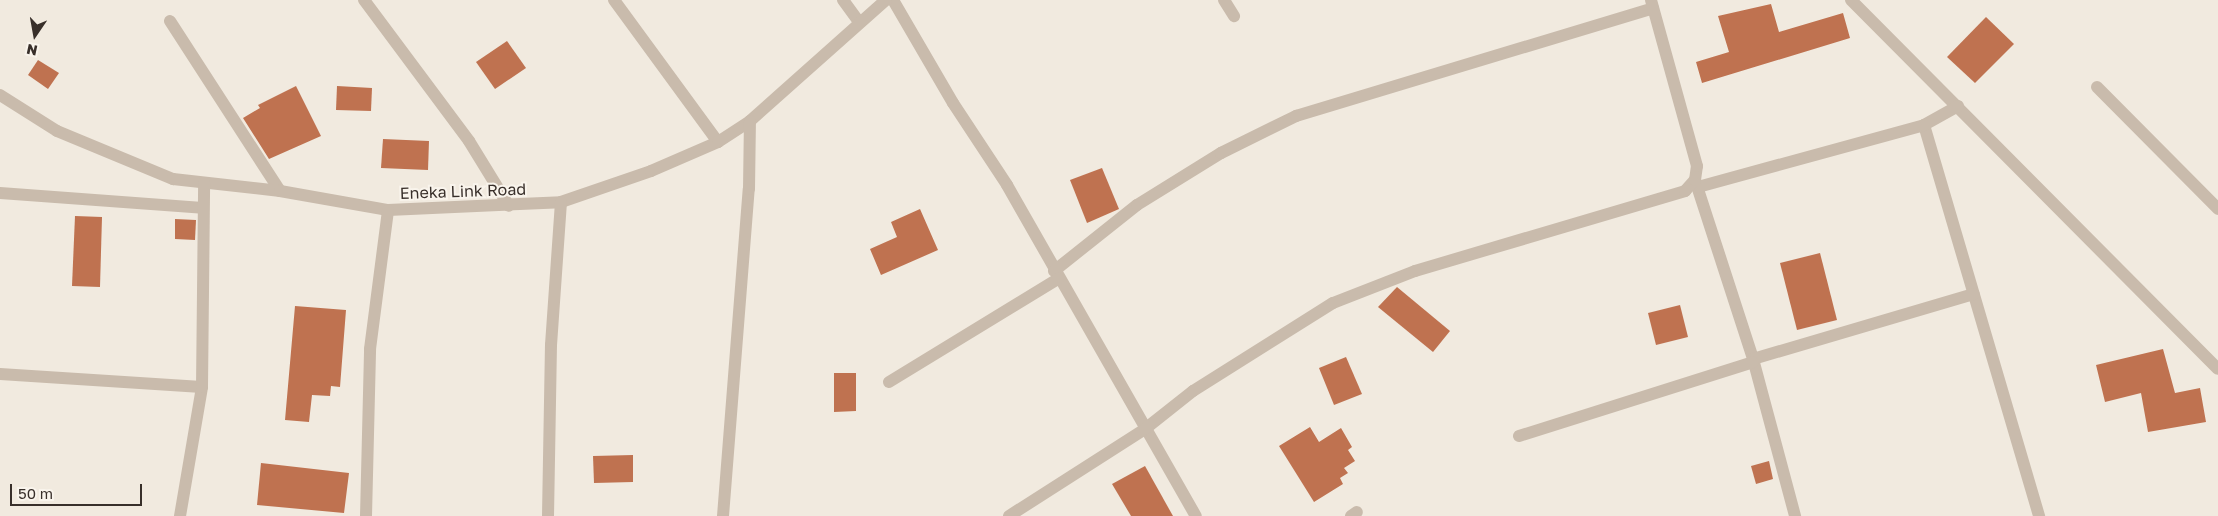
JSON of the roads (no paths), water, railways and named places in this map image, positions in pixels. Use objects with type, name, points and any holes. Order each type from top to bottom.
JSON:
[{"type":"street","points":[[364,0],[469,141],[508,206]]},
{"type":"street","points":[[614,0],[718,142]]},
{"type":"street","points":[[843,0],[859,22]]},
{"type":"street","name":"Eneka Link Road","points":[[0,95],[57,132],[173,179],[280,191],[388,210],[508,206],[560,202],[651,171],[718,142],[750,121],[859,22],[886,0]]},
{"type":"street","points":[[893,0],[953,103],[1007,185],[1056,275],[1196,516]]},
{"type":"street","points":[[1224,0],[1234,16]]},
{"type":"street","points":[[1850,0],[1958,106],[2086,239],[2218,369]]},
{"type":"street","points":[[889,382],[1056,275],[1137,205],[1221,154],[1296,116],[1652,4],[1697,166],[1696,184],[1753,360],[1795,516]]},
{"type":"street","points":[[170,21],[280,191]]},
{"type":"street","points":[[2097,87],[2218,209]]},
{"type":"street","points":[[1010,516],[1145,429],[1193,391],[1333,303],[1364,289],[1685,191],[1696,184],[1924,125],[1958,106]]},
{"type":"street","points":[[723,516],[749,188],[750,121]]},
{"type":"street","points":[[1924,125],[2039,516]]},
{"type":"street","points":[[180,516],[202,387],[202,208],[204,183]]},
{"type":"street","points":[[0,192],[202,208]]},
{"type":"street","points":[[548,516],[551,345],[560,202]]},
{"type":"street","points":[[366,516],[370,349],[388,210]]},
{"type":"street","points":[[1519,436],[1753,360],[1974,294]]},
{"type":"street","points":[[0,374],[202,387]]}]
